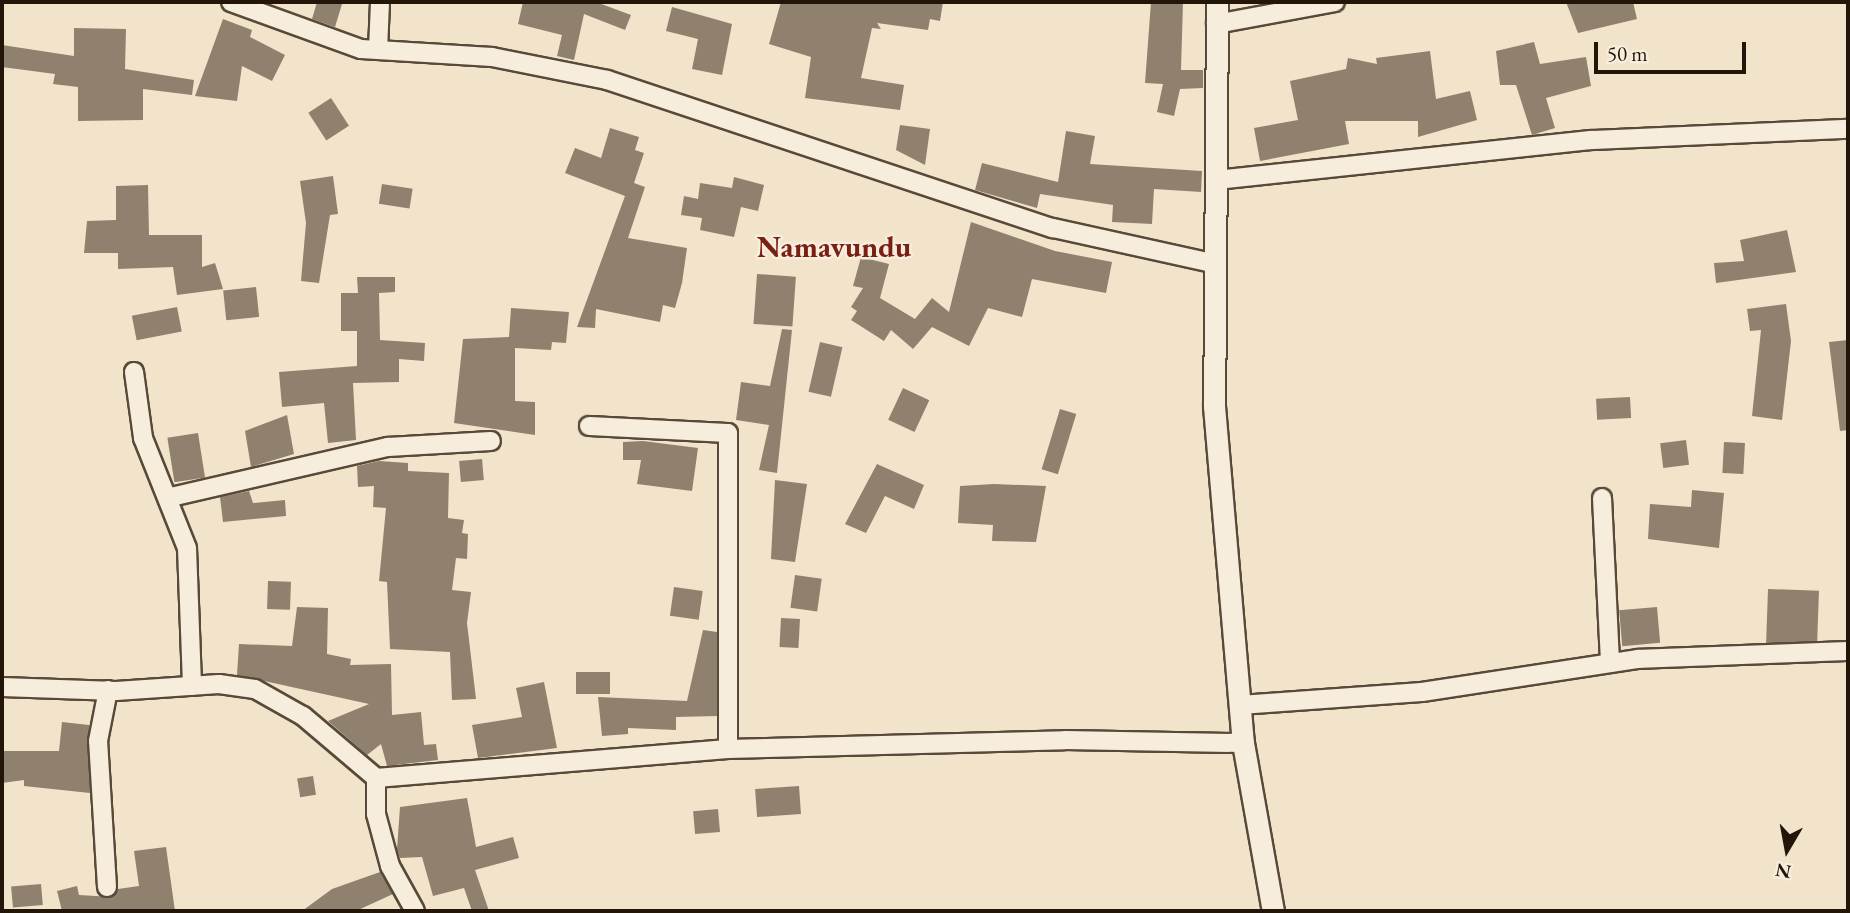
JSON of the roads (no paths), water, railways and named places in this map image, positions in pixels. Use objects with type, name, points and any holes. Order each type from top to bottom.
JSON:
[{"type":"street","points":[[231,2],[328,41],[378,50],[492,57],[607,80],[1053,228],[1212,263]]},
{"type":"street","points":[[378,50],[380,2]]},
{"type":"street","points":[[1217,2],[1216,180],[1212,263],[1214,406],[1243,743],[1273,911]]},
{"type":"street","points":[[1216,24],[1335,2]]},
{"type":"street","points":[[1216,180],[1591,140],[1848,130]]},
{"type":"street","points":[[134,372],[143,438],[171,497],[190,575],[192,686]]},
{"type":"street","points":[[589,426],[728,433],[728,749]]},
{"type":"street","points":[[171,497],[388,447],[491,441]]},
{"type":"street","points":[[1602,498],[1610,663]]},
{"type":"street","points":[[1240,705],[1422,692],[1610,663],[1848,651]]},
{"type":"street","points":[[2,687],[108,690],[192,686],[255,689],[279,700],[376,778],[728,749],[1065,740],[1243,743]]},
{"type":"street","points":[[107,887],[98,741],[108,690]]},
{"type":"street","points":[[376,778],[376,814],[390,866],[415,911]]},
{"type":"district","name":"Namavundu","points":[[834,247]]}]
